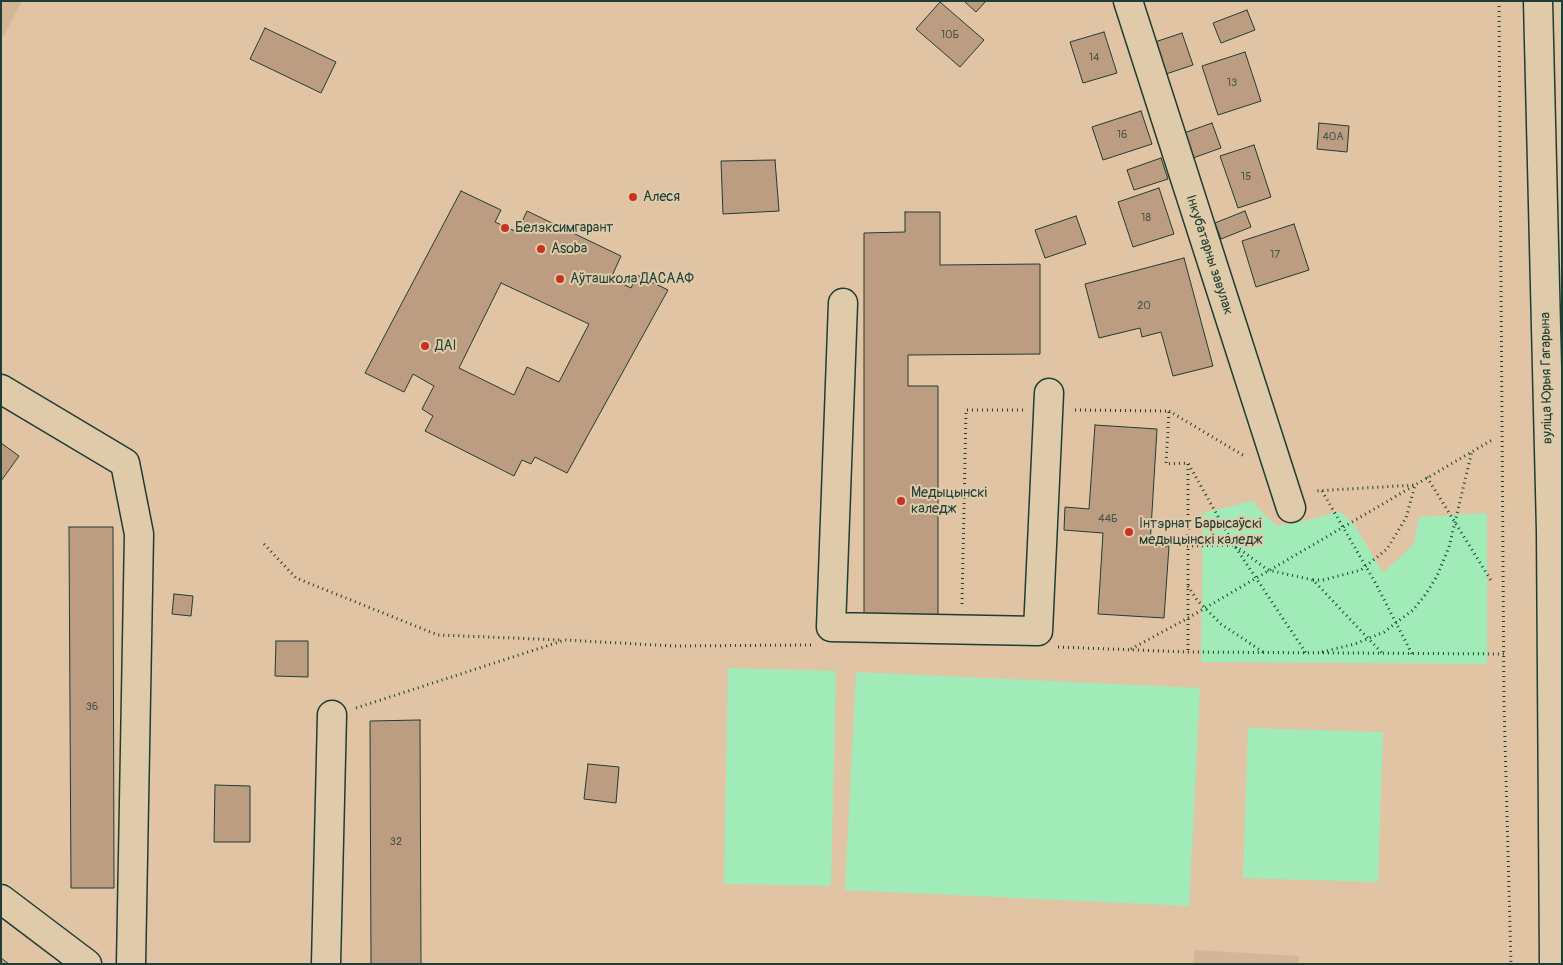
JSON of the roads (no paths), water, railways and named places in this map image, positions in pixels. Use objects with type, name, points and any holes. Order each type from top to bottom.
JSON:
[{"type":"main road","name":"Інкубатарны завулак","points":[[1128,1],[1285,492]]},
{"type":"main road","name":"вуліца Юрыя Гагарына","points":[[1538,1],[1551,530],[1558,724],[1558,841],[1554,964]]},
{"type":"main road","points":[[843,303],[831,627],[1038,632],[1049,402]]},
{"type":"main road","points":[[1,389],[125,463],[140,534],[131,964]]},
{"type":"main road","points":[[326,964],[332,715]]},
{"type":"main road","points":[[1,899],[87,964]]},
{"type":"place","name":"Алеся","points":[[633,197]]},
{"type":"place","name":"Белэксимгарант","points":[[505,228]]},
{"type":"place","name":"Asoba","points":[[541,249]]},
{"type":"place","name":"Аўташкола ДАСААФ","points":[[560,279]]},
{"type":"place","name":"ДАІ","points":[[425,346]]},
{"type":"place","name":"Медыцынскі каледж","points":[[901,501]]},
{"type":"place","name":"Інтэрнат Барысаўскі медыцынскі каледж","points":[[1129,532]]}]
